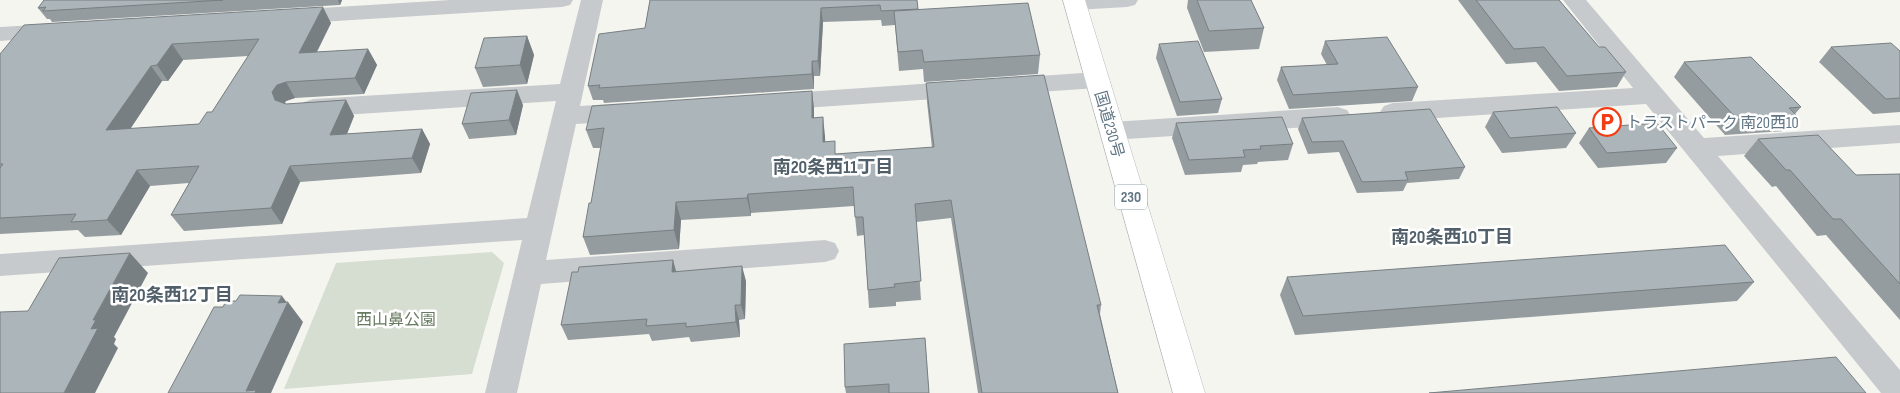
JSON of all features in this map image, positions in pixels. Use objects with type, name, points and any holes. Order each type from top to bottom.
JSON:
[{"type":"highway","name":"国道230号","points":[[1075,1],[1188,393]]},
{"type":"street","points":[[266,18],[562,0]]},
{"type":"street","points":[[501,393],[592,0]]},
{"type":"street","points":[[1075,1],[1127,0]]},
{"type":"street","points":[[1574,0],[1900,393]]},
{"type":"street","points":[[0,34],[79,30]]},
{"type":"street","points":[[754,103],[1098,80]]},
{"type":"street","points":[[1112,131],[1653,95]]},
{"type":"street","points":[[296,109],[568,104],[655,110]]},
{"type":"street","points":[[1697,148],[1900,134]]},
{"type":"street","points":[[0,265],[539,228]]},
{"type":"street","points":[[529,273],[825,250]]},
{"type":"green space","name":"西山鼻公園","points":[[492,252],[504,263],[472,374],[284,389],[336,263]]},
{"type":"building","points":[[44,0],[223,0],[43,11],[46,7],[38,8]]},
{"type":"building","points":[[650,0],[917,0],[918,9],[881,11],[880,5],[821,8],[818,61],[812,61],[812,74],[599,88],[600,85],[588,86],[599,34],[645,28]]},
{"type":"building","points":[[1197,0],[1251,0],[1264,28],[1209,31]]},
{"type":"building","points":[[1476,0],[1559,0],[1599,47],[1605,47],[1626,72],[1567,76],[1544,47],[1514,49]]},
{"type":"building","points":[[1028,3],[1040,55],[924,62],[922,50],[898,52],[894,11]]},
{"type":"building","points":[[323,7],[299,53],[368,49],[355,78],[286,82],[277,85],[272,92],[275,100],[286,104],[346,100],[330,135],[422,129],[412,158],[290,166],[271,208],[171,215],[199,166],[137,170],[107,220],[71,222],[76,214],[0,218],[0,168],[3,164],[0,164],[0,54],[24,25]],"holes":[[[259,39],[212,112],[207,112],[199,124],[106,130],[151,66],[157,65],[172,44]]]},
{"type":"building","points":[[527,36],[520,65],[475,68],[484,38]]},
{"type":"building","points":[[1387,37],[1418,87],[1293,95],[1281,67],[1338,64],[1325,41]]},
{"type":"building","points":[[1198,41],[1222,99],[1180,102],[1159,44]]},
{"type":"building","points":[[1891,43],[1900,51],[1900,98],[1886,99],[1831,47]]},
{"type":"building","points":[[1751,57],[1801,107],[1789,108],[1797,116],[1737,119],[1684,62]]},
{"type":"building","points":[[1044,75],[1101,305],[1097,305],[1118,393],[982,393],[951,200],[915,204],[921,281],[894,284],[895,287],[868,290],[863,217],[855,217],[853,187],[748,194],[747,198],[676,202],[674,230],[583,237],[604,128],[586,130],[592,106],[812,91],[812,118],[823,117],[823,142],[835,141],[835,154],[934,147],[926,83]]},
{"type":"building","points":[[517,90],[509,120],[462,124],[471,93]]},
{"type":"building","points":[[1557,107],[1576,133],[1510,138],[1493,112]]},
{"type":"building","points":[[1430,109],[1465,167],[1405,172],[1408,180],[1362,182],[1343,141],[1312,142],[1302,118]]},
{"type":"building","points":[[1282,117],[1293,144],[1260,146],[1261,149],[1243,150],[1245,157],[1189,160],[1176,123]]},
{"type":"building","points":[[1657,123],[1677,148],[1607,153],[1589,128]]},
{"type":"building","points":[[1818,135],[1856,175],[1900,174],[1900,284],[1841,219],[1833,219],[1790,170],[1786,170],[1758,139]]},
{"type":"building","points":[[1725,245],[1754,282],[1303,316],[1287,277]]},
{"type":"building","points":[[130,253],[93,320],[96,320],[91,329],[98,328],[64,393],[0,393],[0,312],[28,311],[59,258]]},
{"type":"building","points":[[673,260],[672,272],[742,266],[741,305],[735,305],[736,322],[686,327],[686,323],[646,326],[647,319],[561,325],[572,272],[578,272],[579,267]]},
{"type":"building","points":[[240,295],[282,296],[278,303],[288,302],[246,391],[256,390],[255,393],[168,393],[214,307],[223,307],[226,301],[236,301]]},
{"type":"building","points":[[925,338],[929,393],[889,393],[889,384],[845,387],[844,344]]},
{"type":"building","points":[[1836,357],[1866,393],[1429,393]]},
{"type":"place","name":"トラストパーク 南20西10","points":[[1607,122]]},
{"type":"district","name":"南20条西11丁目","points":[[833,167]]},
{"type":"district","name":"南20条西10丁目","points":[[1452,237]]},
{"type":"district","name":"南20条西12丁目","points":[[172,295]]}]
